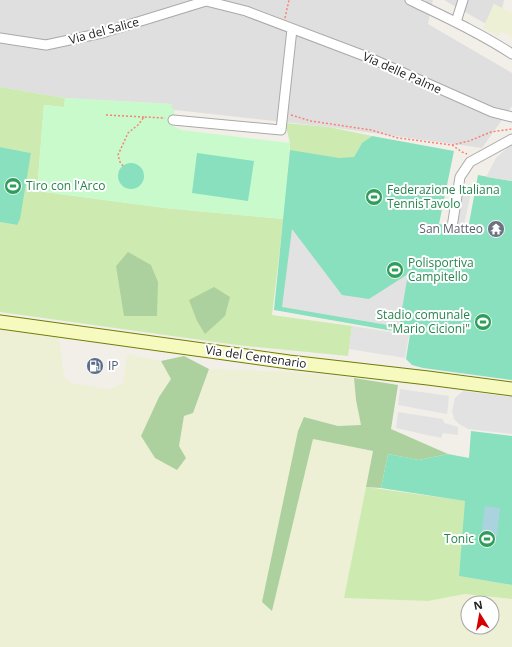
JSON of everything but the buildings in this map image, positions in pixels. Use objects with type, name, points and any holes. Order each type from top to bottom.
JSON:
[{"type":"street","name":"Via delle Palme","points":[[204,0],[246,11],[292,28],[370,58],[492,112],[512,117]]},
{"type":"street","name":"Via del Salice","points":[[0,38],[46,45],[102,33],[204,0]]},
{"type":"street","points":[[410,0],[492,41],[512,54]]},
{"type":"street","points":[[456,22],[463,0]]},
{"type":"street","points":[[173,120],[281,130],[292,28]]},
{"type":"street","points":[[452,227],[460,177],[470,162],[512,139]]},
{"type":"street","name":"Via del Centenario","points":[[0,322],[289,362],[512,389]]},
{"type":"path","points":[[282,25],[289,0]]},
{"type":"path","points":[[283,113],[311,120],[371,130],[398,138],[452,145],[470,141],[491,132],[512,129]]},
{"type":"path","points":[[106,115],[153,117],[173,120]]},
{"type":"path","points":[[123,166],[118,155],[128,133],[138,125],[144,117]]},
{"type":"path","points":[[452,145],[462,152],[475,156],[482,155]]},
{"type":"shaded area","points":[[0,0],[433,0],[428,24],[512,73],[512,106],[482,148],[329,127],[175,110],[172,109],[172,104],[65,98],[0,87]]},
{"type":"shaded area","points":[[444,0],[504,0],[502,9],[494,4],[486,24]]},
{"type":"shaded area","points":[[512,143],[512,181],[486,177],[496,158]]},
{"type":"shaded area","points":[[463,186],[472,188],[464,225],[455,223]]},
{"type":"shaded area","points":[[292,229],[342,295],[369,299],[408,274],[399,327],[282,307]]},
{"type":"shaded area","points":[[352,326],[409,335],[405,358],[349,349]]},
{"type":"shaded area","points":[[400,389],[449,396],[447,414],[398,405]]},
{"type":"shaded area","points":[[463,391],[512,397],[512,434],[468,429],[459,424],[454,419],[452,411],[455,398]]},
{"type":"shaded area","points":[[398,412],[443,419],[444,423],[458,427],[458,435],[443,433],[441,438],[396,428]]},
{"type":"green space","points":[[494,4],[512,13],[512,37],[501,32],[498,36],[483,28]]},
{"type":"green space","points":[[0,87],[65,98],[64,107],[44,105],[37,191],[165,208],[283,219],[290,150],[290,143],[285,123],[329,127],[372,136],[362,143],[354,157],[282,231],[272,315],[352,326],[348,356],[237,345],[0,312],[0,222],[17,225],[31,153],[0,147]]},
{"type":"green space","points":[[65,98],[172,104],[172,109],[175,110],[172,125],[181,130],[290,143],[284,219],[165,208],[37,191],[44,105],[64,107]]},
{"type":"green space","name":"Polisportiva Campitello","points":[[372,136],[454,151],[439,224],[468,229],[478,175],[512,181],[512,380],[423,368],[412,365],[406,359],[410,334],[274,310],[290,150],[339,158],[354,157],[362,143]]},
{"type":"green space","name":"Tiro con l'Arco","points":[[0,147],[31,153],[20,219],[17,225],[0,222]]},
{"type":"green space","points":[[197,153],[254,161],[248,201],[192,193]]},
{"type":"green space","points":[[131,163],[140,167],[144,176],[140,185],[131,189],[122,185],[118,176],[122,167]]},
{"type":"green space","points":[[128,252],[151,265],[158,282],[157,316],[124,316],[116,266]]},
{"type":"green space","points":[[214,287],[230,297],[225,316],[205,334],[197,321],[189,300]]},
{"type":"green space","points":[[0,329],[59,337],[64,377],[71,383],[110,389],[123,383],[127,354],[161,361],[171,379],[159,397],[179,446],[184,416],[193,413],[209,369],[291,372],[354,378],[356,400],[362,425],[338,426],[304,417],[272,611],[313,439],[373,451],[344,598],[428,601],[465,594],[474,595],[460,595],[460,635],[500,635],[500,598],[512,599],[512,647],[0,647]]},
{"type":"green space","points":[[184,356],[209,369],[193,413],[184,416],[179,446],[186,458],[177,470],[155,458],[141,436],[159,397],[171,379],[161,361]]},
{"type":"green space","points":[[354,378],[398,385],[391,429],[448,454],[419,460],[388,454],[381,488],[366,487],[373,451],[313,439],[272,611],[262,602],[298,431],[304,417],[338,426],[361,425],[356,400]]},
{"type":"green space","name":"Tonic","points":[[471,431],[512,436],[512,585],[459,576],[465,501],[381,488],[388,454],[419,460],[448,454],[469,458]]},
{"type":"green space","points":[[366,487],[466,501],[459,576],[512,585],[512,599],[500,598],[500,595],[465,594],[428,601],[344,598]]},
{"type":"water","points":[[485,506],[500,508],[497,537],[481,536]]},
{"type":"place","name":"Tiro con l'Arco","points":[[13,186]]},
{"type":"place","name":"Federazione Italiana TennisTavolo","points":[[374,197]]},
{"type":"place","name":"San Matteo","points":[[496,229]]},
{"type":"place","name":"Polisportiva Campitello","points":[[395,270]]},
{"type":"place","name":"Stadio comunale \"Mario Cicioni\"","points":[[483,322]]},
{"type":"place","name":"IP","points":[[95,366]]},
{"type":"place","name":"Tonic","points":[[487,539]]}]
